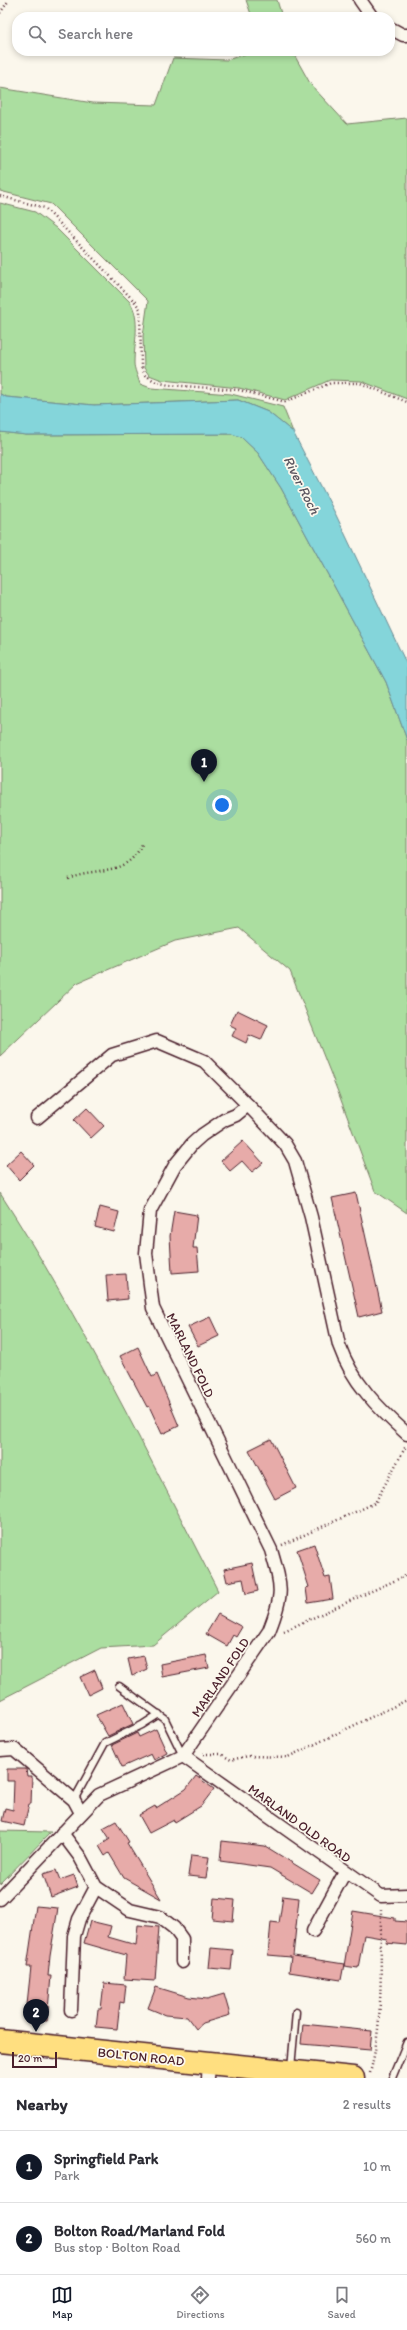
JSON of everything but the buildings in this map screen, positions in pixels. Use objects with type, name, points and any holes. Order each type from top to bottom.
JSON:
[{"type":"highway","name":"BOLTON ROAD","points":[[0,2041],[208,2071],[291,2072],[353,2078]]},
{"type":"street","points":[[360,0],[368,12]]},
{"type":"street","points":[[395,31],[403,35],[407,35]]},
{"type":"street","points":[[37,1118],[112,1055],[157,1041],[204,1061],[285,1144],[295,1161],[311,1217],[339,1345],[346,1366],[374,1402],[407,1434]]},
{"type":"street","name":"MARLAND FOLD","points":[[183,1756],[269,1631],[281,1598],[278,1574],[271,1550],[153,1308],[146,1253],[150,1211],[175,1165],[192,1144],[202,1135],[224,1120],[236,1115],[248,1105]]},
{"type":"street","points":[[0,1750],[14,1750],[74,1800],[81,1813]]},
{"type":"street","points":[[0,1899],[99,1796],[183,1756]]},
{"type":"street","name":"MARLAND OLD ROAD","points":[[183,1756],[381,1896]]},
{"type":"street","points":[[62,1833],[80,1857],[96,1887],[130,1910],[160,1917],[174,1928],[187,1946],[182,1962]]},
{"type":"street","points":[[313,1931],[345,1872]]},
{"type":"street","points":[[71,2010],[74,1936],[79,1919],[96,1887]]},
{"type":"street","points":[[381,1896],[407,1895]]},
{"type":"lane","points":[[119,1686],[159,1714],[170,1727],[183,1756]]},
{"type":"lane","points":[[74,1800],[105,1743],[142,1725],[159,1714]]},
{"type":"lane","points":[[291,2072],[296,2012]]},
{"type":"lane","points":[[392,2078],[407,2042]]},
{"type":"path","points":[[0,13],[9,0]]},
{"type":"path","points":[[0,196],[45,208],[135,302],[140,309],[141,367],[145,375],[156,382],[169,385],[239,390],[285,402],[331,384],[360,384],[407,402]]},
{"type":"path","points":[[68,878],[81,872],[117,869],[140,849],[143,842]]},
{"type":"path","points":[[271,1550],[375,1503],[407,1444]]},
{"type":"path","points":[[269,1631],[281,1632],[407,1575]]},
{"type":"path","points":[[183,1756],[221,1754],[231,1760],[248,1756],[288,1757],[407,1700]]},
{"type":"path","points":[[369,2078],[375,2056],[379,2006],[381,1896]]},
{"type":"green space","points":[[246,0],[277,0],[281,12],[250,12]]},
{"type":"green space","points":[[239,56],[295,56],[311,85],[347,124],[407,118],[407,399],[361,381],[330,380],[285,400],[239,388],[162,380],[149,375],[144,368],[143,336],[148,301],[51,204],[0,191],[0,88],[93,103],[156,105],[173,58],[227,60]]},
{"type":"green space","points":[[0,203],[35,212],[56,228],[130,302],[136,324],[134,365],[140,384],[151,388],[231,394],[283,407],[293,432],[268,412],[238,400],[94,405],[6,397],[0,394]]},
{"type":"green space","points":[[0,432],[26,435],[232,434],[241,437],[258,453],[281,488],[386,682],[407,740],[407,1213],[375,1191],[290,971],[239,928],[175,941],[77,983],[0,1056]]},
{"type":"green space","points":[[0,1193],[30,1241],[87,1339],[218,1591],[153,1645],[101,1648],[0,1700]]},
{"type":"green space","points":[[0,1831],[51,1832],[0,1884]]},
{"type":"water","name":"River Roch","points":[[0,394],[6,397],[94,405],[238,400],[268,412],[293,432],[336,515],[407,665],[407,740],[386,682],[281,488],[258,453],[241,437],[232,434],[26,435],[0,432]]},
{"type":"place","name":"Springfield Park","points":[[204,782]]},
{"type":"place","name":"Bolton Road/Marland Fold","points":[[36,2032]]}]
